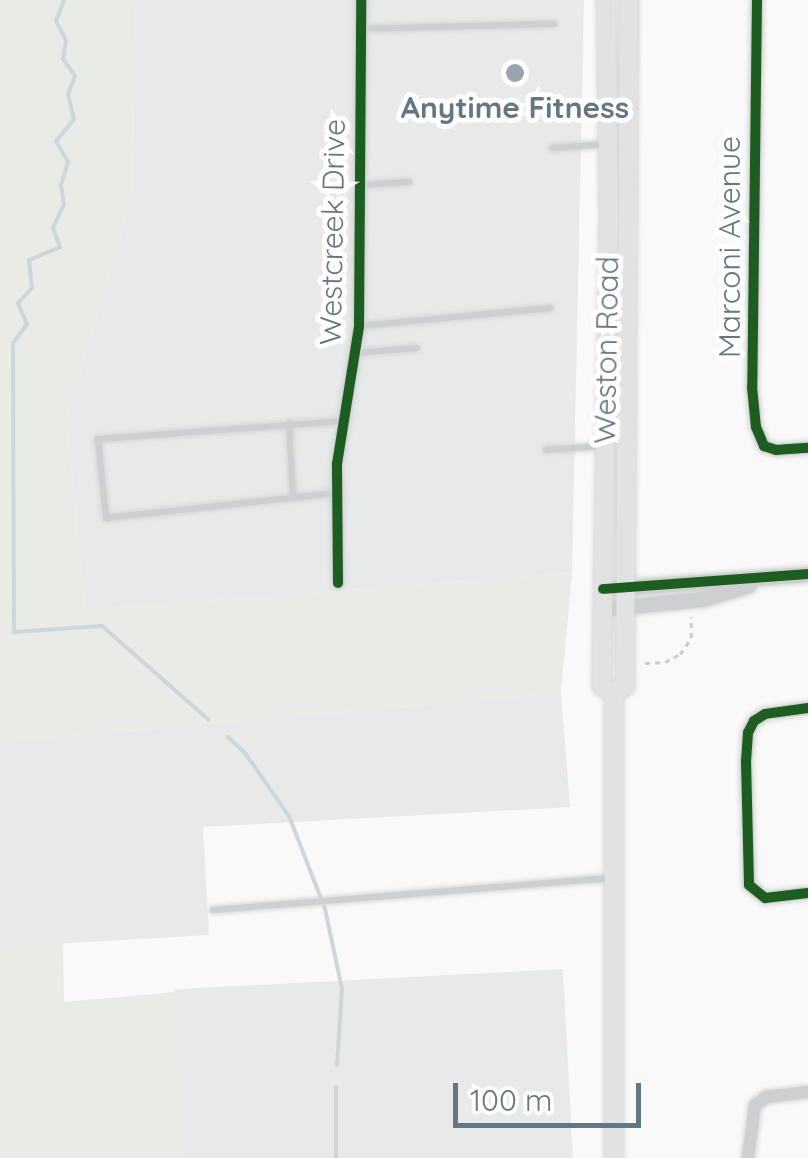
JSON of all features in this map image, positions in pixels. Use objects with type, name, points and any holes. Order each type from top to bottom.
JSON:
[{"type":"main road","name":"Weston Road","points":[[606,0],[602,686],[614,694]]},
{"type":"main road","name":"Weston Road","points":[[614,694],[625,686],[630,0]]},
{"type":"main road","name":"Weston Road","points":[[614,694],[614,1158]]},
{"type":"street","name":"Westcreek Drive","points":[[338,583],[338,492],[359,326],[361,0]]},
{"type":"street","name":"Marconi Avenue","points":[[757,0],[752,386],[757,439],[776,450],[808,448]]},
{"type":"street","points":[[602,589],[808,574]]},
{"type":"street","points":[[602,610],[704,599],[767,579]]},
{"type":"street","points":[[808,708],[765,714],[754,721],[748,733],[746,761],[748,885],[765,898],[808,893]]},
{"type":"street","points":[[748,1158],[755,1105],[766,1097],[808,1092]]},
{"type":"lane","points":[[360,29],[554,24]]},
{"type":"lane","points":[[552,148],[608,144]]},
{"type":"lane","points":[[360,185],[409,182]]},
{"type":"lane","points":[[359,326],[550,308]]},
{"type":"lane","points":[[355,354],[417,348]]},
{"type":"lane","points":[[338,492],[106,518],[98,439],[344,421]]},
{"type":"lane","points":[[289,423],[293,497]]},
{"type":"lane","points":[[546,450],[604,446]]},
{"type":"lane","points":[[214,910],[615,878]]},
{"type":"path","points":[[645,663],[665,662],[680,654],[692,638],[691,617]]},
{"type":"shaded area","points":[[0,0],[136,0],[132,197],[67,418],[85,610],[572,573],[561,693],[0,742]]},
{"type":"shaded area","points":[[136,0],[584,0],[572,573],[85,610],[67,418],[132,197]]},
{"type":"shaded area","points":[[561,693],[570,807],[203,827],[209,935],[0,947],[0,742]]},
{"type":"shaded area","points":[[63,943],[64,1002],[175,992],[185,1158],[0,1158],[0,947]]},
{"type":"shaded area","points":[[563,969],[573,1158],[183,1158],[175,989]]},
{"type":"waterway","points":[[64,0],[56,21],[66,41],[63,59],[75,76],[68,94],[74,119],[56,141],[68,162],[61,185],[64,204],[53,228],[60,247],[29,260],[32,288],[18,303],[27,324],[13,343],[14,632],[102,626],[209,720]]},
{"type":"waterway","points":[[228,737],[245,753],[289,816],[325,909],[342,989],[337,1065]]},
{"type":"waterway","points":[[336,1087],[336,1158]]},
{"type":"cycle path","points":[[338,583],[337,464],[359,326],[361,0]]},
{"type":"cycle path","points":[[757,0],[752,387],[756,427],[764,446],[776,450],[808,448]]},
{"type":"cycle path","points":[[603,589],[808,574]]},
{"type":"cycle path","points":[[808,708],[765,714],[754,721],[748,733],[746,761],[749,885],[765,898],[808,893]]},
{"type":"place","name":"Anytime Fitness","points":[[515,73]]}]
